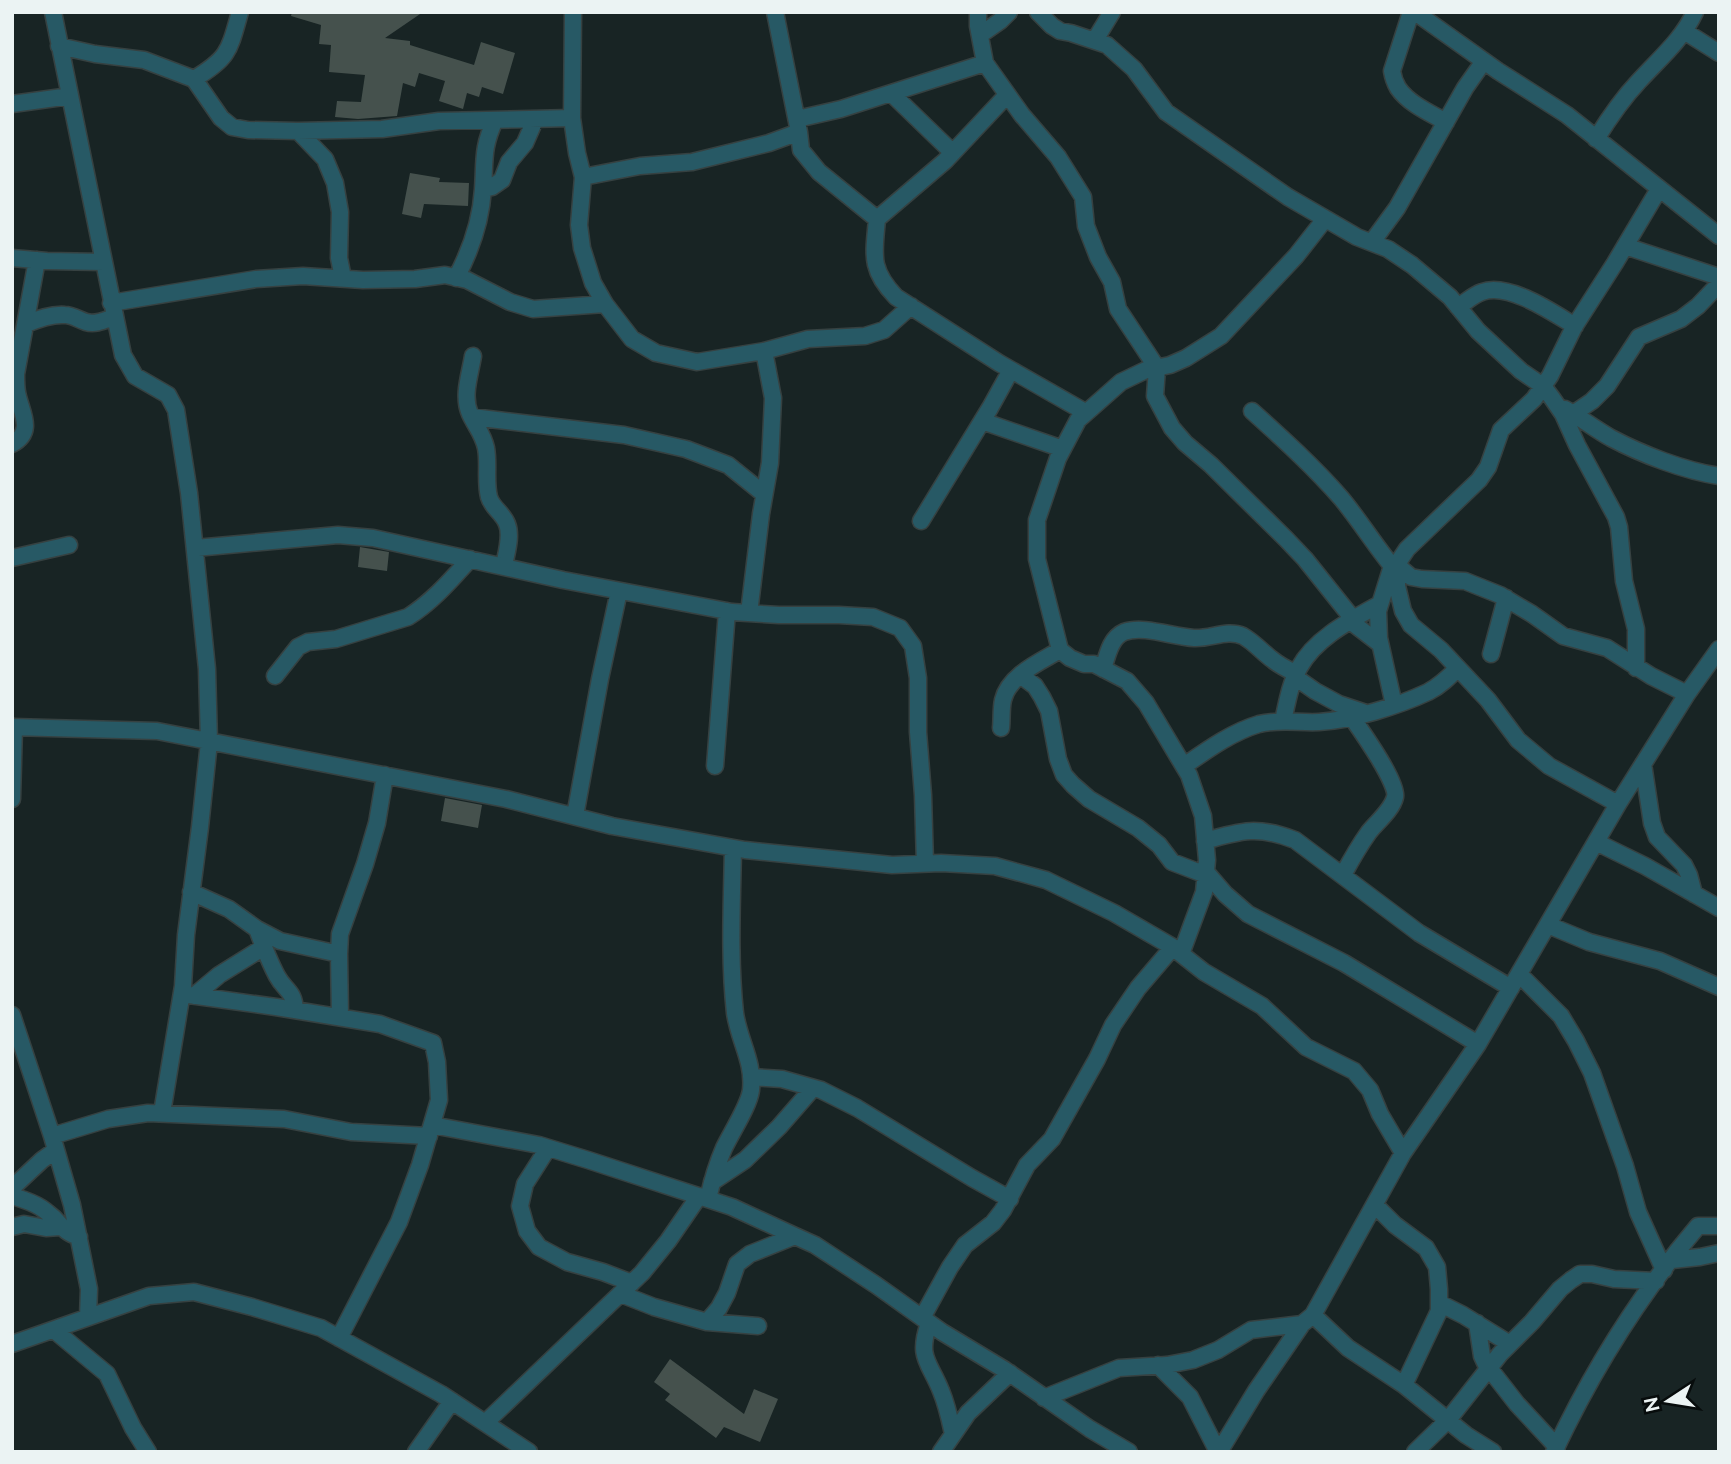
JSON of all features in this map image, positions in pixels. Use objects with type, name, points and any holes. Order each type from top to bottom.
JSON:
[{"type":"street","points":[[53,12],[122,355],[135,376],[168,396],[176,410],[189,493],[207,669],[209,742],[186,935],[188,995],[162,1113]]},
{"type":"street","points":[[194,79],[214,67],[225,55],[240,12]]},
{"type":"street","points":[[573,12],[572,118],[583,177],[579,225],[582,248],[593,283],[632,340],[656,353],[697,362],[764,351],[808,340],[865,336],[884,330],[911,306]]},
{"type":"street","points":[[775,12],[801,149],[819,172],[877,219]]},
{"type":"street","points":[[978,12],[979,35],[985,63],[1021,115],[1058,157],[1083,197],[1086,226],[1098,257],[1112,282],[1118,309],[1157,368],[1155,396],[1172,428],[1286,539],[1352,620],[1380,644]]},
{"type":"street","points":[[979,35],[1010,12]]},
{"type":"street","points":[[1038,12],[1060,31],[1107,45],[1134,69],[1166,113],[1260,179],[1325,219],[1357,237],[1388,249],[1412,265],[1450,297],[1478,331],[1514,365],[1543,386],[1563,414],[1616,517],[1622,569],[1636,629],[1636,668]]},
{"type":"street","points":[[1095,40],[1112,12]]},
{"type":"street","points":[[1596,139],[1638,81],[1672,47],[1695,12]]},
{"type":"street","points":[[1446,122],[1418,106],[1398,89],[1392,71],[1395,57],[1415,13],[1567,115],[1719,236]]},
{"type":"street","points":[[1684,31],[1719,53]]},
{"type":"street","points":[[59,46],[144,60],[194,79],[222,118],[232,127],[248,130],[382,129],[439,121],[572,118]]},
{"type":"street","points":[[1371,242],[1397,208],[1465,88],[1484,61]]},
{"type":"street","points":[[583,177],[640,166],[692,162],[769,143],[798,125],[841,109],[985,63]]},
{"type":"street","points":[[891,93],[952,152]]},
{"type":"street","points":[[1007,95],[945,161],[877,219],[876,269],[885,286],[896,297],[1011,370],[1085,412]]},
{"type":"street","points":[[12,104],[70,96]]},
{"type":"street","points":[[456,278],[475,235],[483,189],[486,144],[495,120]]},
{"type":"street","points":[[483,189],[502,180],[509,162],[525,143],[535,120]]},
{"type":"street","points":[[298,131],[324,159],[335,183],[340,212],[339,258],[343,278]]},
{"type":"street","points":[[326,131],[331,154],[330,173]]},
{"type":"street","points":[[1343,874],[1396,795],[1395,787],[1366,737],[1373,711],[1380,644],[1377,608],[1407,549],[1479,480],[1488,467],[1501,430],[1534,399],[1550,376],[1575,326],[1659,189]]},
{"type":"street","points":[[946,1446],[948,1409],[927,1365],[924,1349],[925,1321],[950,1267],[965,1245],[993,1223],[1010,1199],[1027,1164],[1052,1139],[1113,1025],[1138,988],[1177,951],[1204,892],[1206,874],[1203,816],[1189,775],[1146,703],[1127,681],[1094,664],[1084,664],[1070,658],[1060,650],[1037,559],[1037,520],[1058,458],[1078,419],[1121,382],[1146,370],[1186,358],[1221,336],[1296,256],[1325,219]]},
{"type":"street","points":[[1625,246],[1719,277]]},
{"type":"street","points":[[12,258],[104,262]]},
{"type":"street","points":[[12,444],[20,440],[25,430],[16,374],[37,260]]},
{"type":"street","points":[[26,324],[59,314],[94,323],[112,310],[256,279],[303,275],[415,279],[445,275],[467,280],[510,302],[533,309],[606,304]]},
{"type":"street","points":[[1573,414],[1592,401],[1606,386],[1639,337],[1681,319],[1719,284]]},
{"type":"street","points":[[1458,307],[1479,292],[1505,291],[1535,303],[1575,326]]},
{"type":"street","points":[[749,613],[770,463],[773,398],[764,351]]},
{"type":"street","points":[[473,356],[467,405],[484,438],[488,457],[489,498],[507,524],[508,542],[504,566]]},
{"type":"street","points":[[920,521],[1011,370]]},
{"type":"street","points":[[1557,405],[1635,450],[1719,476]]},
{"type":"street","points":[[1252,411],[1294,449],[1342,499],[1375,546],[1396,568],[1411,577],[1476,584],[1506,598],[1563,636],[1607,648],[1636,668],[1687,694]]},
{"type":"street","points":[[472,417],[625,435],[686,449],[728,465],[764,494]]},
{"type":"street","points":[[982,421],[1063,449]]},
{"type":"street","points":[[195,548],[338,536],[373,538],[619,591],[727,611],[873,617],[900,628],[913,646],[918,678],[925,864]]},
{"type":"street","points":[[12,558],[69,545]]},
{"type":"street","points":[[275,676],[298,647],[308,642],[336,639],[408,617],[444,587],[470,559]]},
{"type":"street","points":[[1396,568],[1403,611],[1411,625],[1441,650],[1488,700],[1518,740],[1549,766],[1618,804]]},
{"type":"street","points":[[575,816],[619,591]]},
{"type":"street","points":[[1491,654],[1506,598]]},
{"type":"street","points":[[1337,599],[1377,608],[1408,620]]},
{"type":"street","points":[[1283,721],[1296,676],[1313,649],[1340,626],[1377,608]]},
{"type":"street","points":[[715,766],[727,611]]},
{"type":"street","points":[[1103,669],[1114,640],[1124,632],[1154,631],[1196,638],[1235,634],[1244,637],[1315,691],[1339,704],[1373,711]]},
{"type":"street","points":[[1218,1452],[1256,1391],[1308,1320],[1403,1153],[1478,1044],[1618,804],[1687,694],[1719,649]]},
{"type":"street","points":[[1001,728],[1003,700],[1007,690],[1020,675],[1060,650]]},
{"type":"street","points":[[1184,766],[1210,748],[1258,725],[1276,721],[1327,721],[1373,711],[1430,691],[1458,668]]},
{"type":"street","points":[[1020,675],[1035,687],[1049,711],[1058,759],[1064,775],[1089,799],[1138,828],[1159,845],[1172,862],[1206,874],[1248,914],[1344,963],[1478,1044]]},
{"type":"street","points":[[1366,737],[1373,711]]},
{"type":"street","points":[[12,799],[13,727],[157,731],[506,799],[612,826],[733,848],[892,865],[995,866],[1046,880],[1114,913],[1262,1006],[1306,1047],[1354,1072],[1370,1090],[1380,1114],[1403,1153]]},
{"type":"street","points":[[1643,764],[1652,823],[1657,837],[1684,865],[1694,894]]},
{"type":"street","points":[[340,1017],[341,934],[377,822],[385,775]]},
{"type":"street","points":[[1205,841],[1229,833],[1253,830],[1275,832],[1295,840],[1419,933],[1515,981],[1561,1016],[1592,1073],[1625,1166],[1638,1212],[1664,1270]]},
{"type":"street","points":[[1595,842],[1717,904]]},
{"type":"street","points":[[485,1423],[626,1288],[668,1241],[712,1182],[724,1149],[751,1094],[752,1072],[740,1039],[732,976],[733,848]]},
{"type":"street","points":[[191,892],[229,908],[257,929],[280,941],[339,954]]},
{"type":"street","points":[[1548,925],[1589,942],[1660,961],[1719,987]]},
{"type":"street","points":[[257,929],[281,984],[293,995],[295,1010]]},
{"type":"street","points":[[188,995],[264,947]]},
{"type":"street","points":[[188,995],[380,1024],[432,1043],[437,1062],[439,1100],[420,1165],[399,1222],[339,1338]]},
{"type":"street","points":[[12,1015],[54,1143],[79,1237],[89,1289],[88,1317]]},
{"type":"street","points":[[751,1077],[782,1079],[821,1090],[857,1108],[1010,1199]]},
{"type":"street","points":[[712,1182],[745,1160],[813,1088]]},
{"type":"street","points":[[12,1188],[42,1160],[54,1143],[108,1119],[148,1113],[284,1119],[351,1132],[430,1130],[548,1148],[732,1207],[815,1245],[925,1321],[1010,1373],[1090,1429],[1129,1452]]},
{"type":"street","points":[[548,1148],[525,1184],[520,1206],[527,1231],[539,1247],[567,1262],[603,1272],[654,1307],[707,1322],[758,1326]]},
{"type":"street","points":[[12,1196],[47,1211],[68,1234],[79,1237]]},
{"type":"street","points":[[1375,1205],[1395,1225],[1426,1248],[1437,1267],[1439,1311],[1404,1385]]},
{"type":"street","points":[[12,1227],[24,1224],[46,1228],[60,1227]]},
{"type":"street","points":[[1477,1323],[1482,1356],[1489,1368],[1555,1449],[1608,1348],[1664,1270],[1699,1226],[1718,1224]]},
{"type":"street","points":[[707,1322],[727,1293],[737,1264],[750,1254],[795,1236]]},
{"type":"street","points":[[1415,1452],[1448,1420],[1489,1368],[1560,1289],[1580,1274],[1614,1279],[1664,1270],[1719,1253]]},
{"type":"street","points":[[12,1344],[149,1296],[194,1292],[321,1328],[452,1401],[529,1452]]},
{"type":"street","points":[[1439,1303],[1510,1344]]},
{"type":"street","points":[[1044,1398],[1119,1368],[1167,1366],[1194,1360],[1218,1350],[1251,1330],[1308,1320],[1404,1385],[1466,1435],[1493,1452]]},
{"type":"street","points":[[54,1331],[107,1374],[148,1452]]},
{"type":"street","points":[[1158,1366],[1190,1396],[1218,1452]]},
{"type":"street","points":[[946,1446],[968,1413],[1010,1373]]},
{"type":"street","points":[[416,1452],[452,1401]]},
{"type":"building","points":[[292,12],[423,12],[385,38],[410,41],[410,45],[474,65],[481,42],[515,53],[503,94],[482,87],[479,97],[467,93],[463,109],[439,101],[445,81],[419,73],[415,87],[403,83],[397,116],[358,119],[335,117],[337,101],[361,102],[365,75],[329,72],[331,45],[319,44],[321,25],[291,16]]},
{"type":"building","points":[[410,173],[440,178],[439,182],[469,183],[468,206],[424,204],[421,218],[402,214]]},
{"type":"building","points":[[360,547],[389,552],[387,571],[358,567]]},
{"type":"building","points":[[445,798],[482,805],[478,828],[441,821]]},
{"type":"building","points":[[670,1359],[744,1414],[754,1389],[778,1399],[760,1442],[724,1427],[716,1438],[665,1400],[670,1394],[654,1382]]}]
